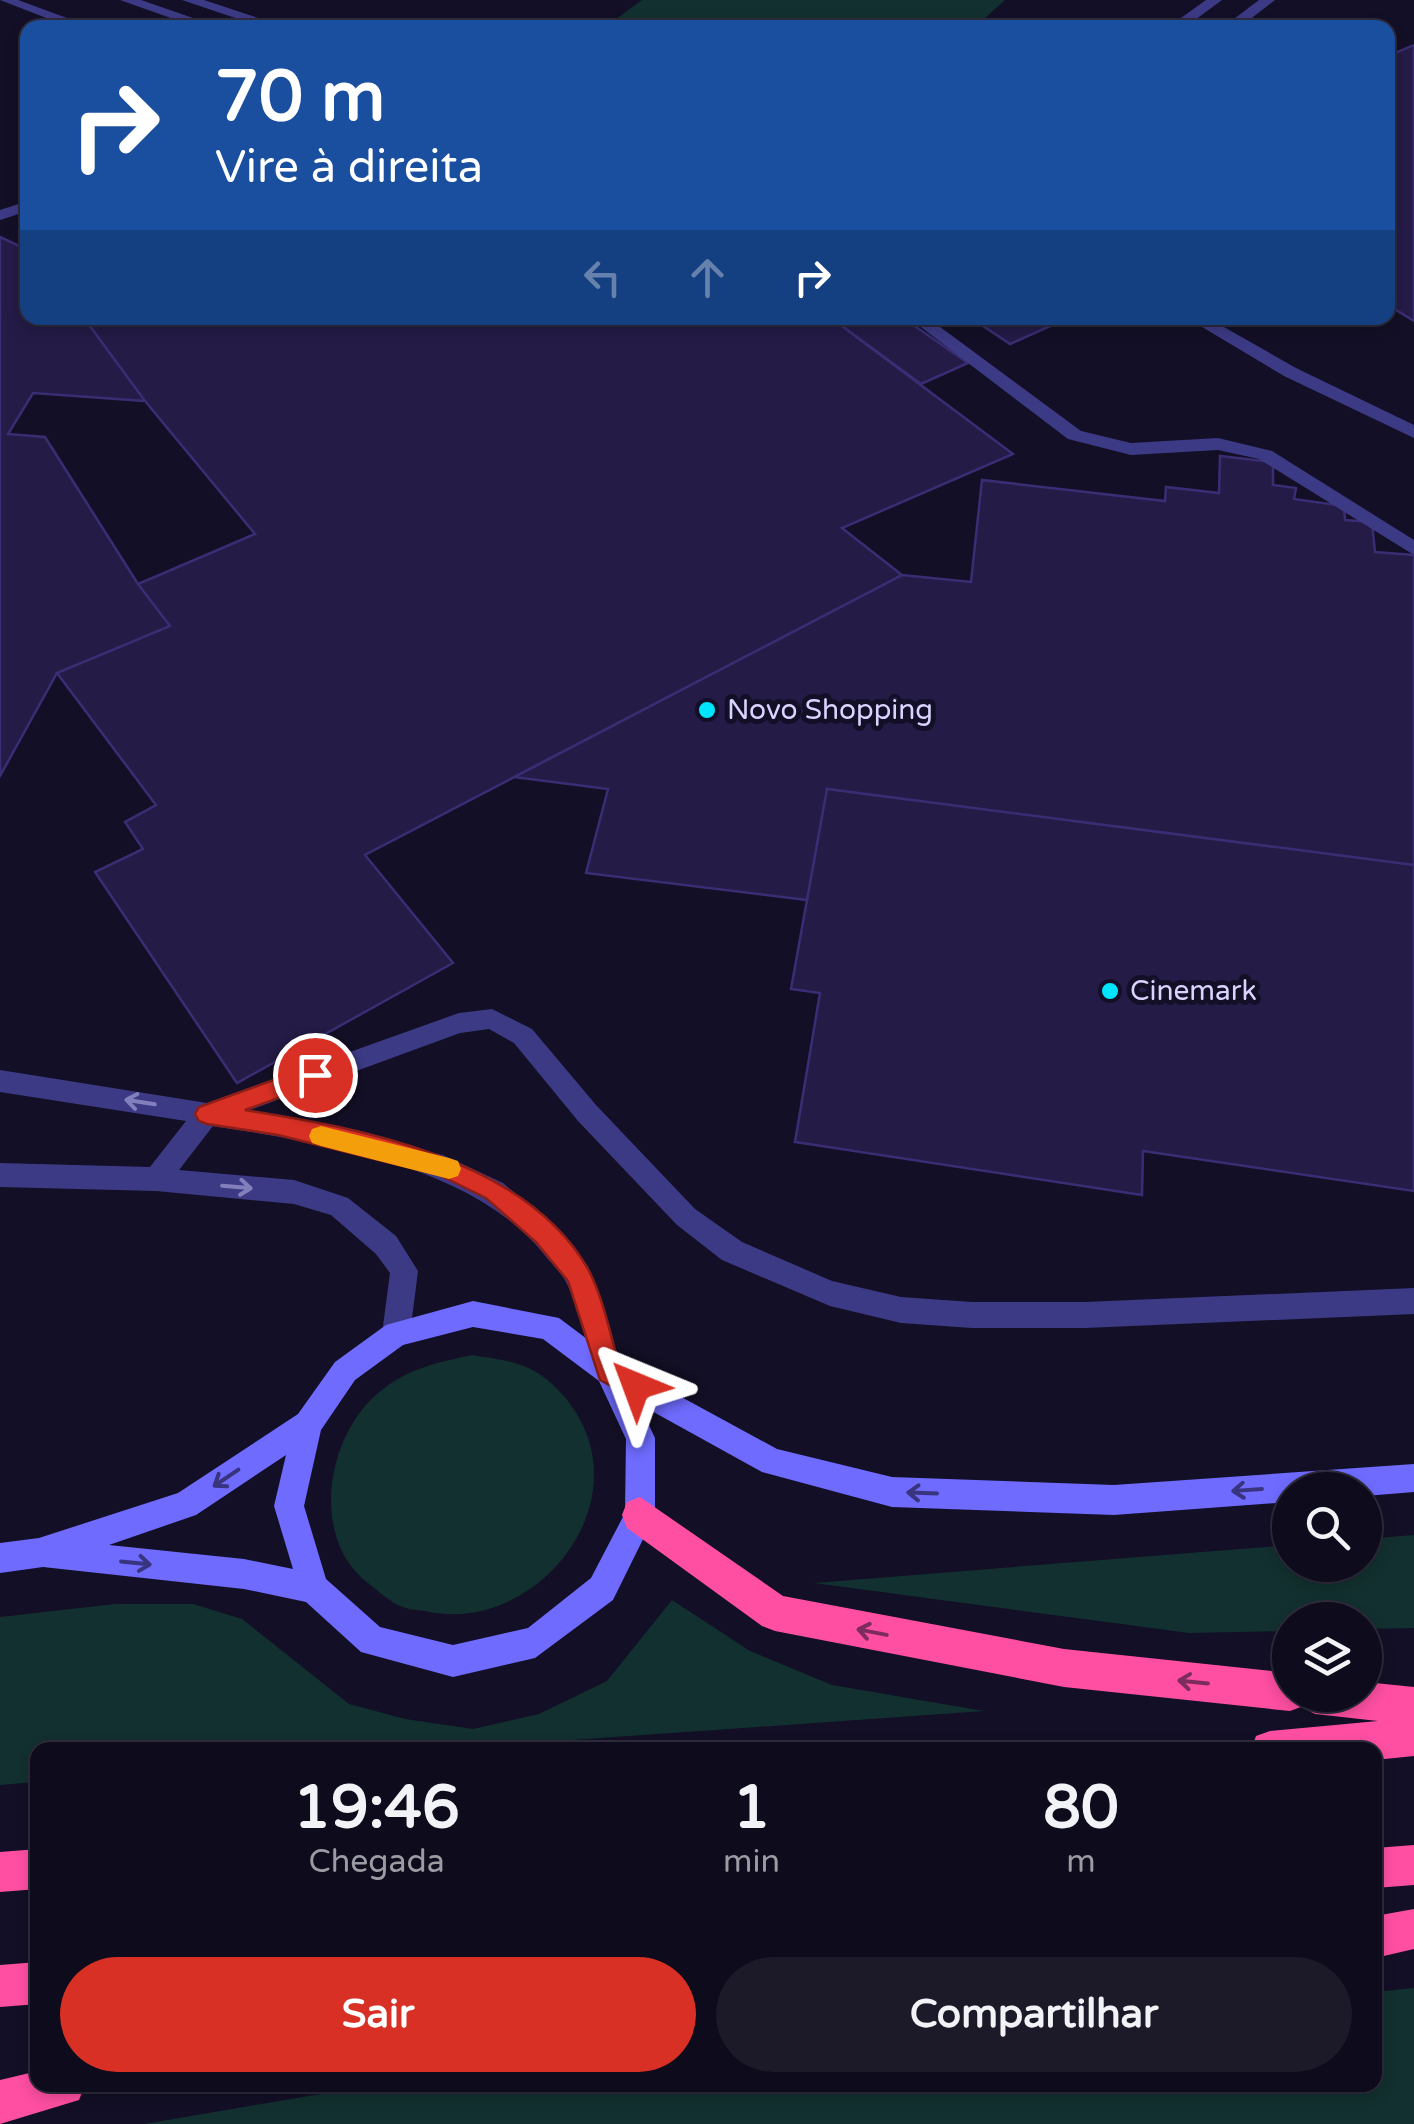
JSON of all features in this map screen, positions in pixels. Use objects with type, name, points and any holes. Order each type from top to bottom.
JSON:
[{"type":"highway","points":[[640,1516],[775,1613],[1064,1668],[1272,1690]]},
{"type":"highway","points":[[1382,1702],[1414,1706]]},
{"type":"highway","points":[[1352,1742],[1414,1736]]},
{"type":"highway","points":[[1382,1867],[1414,1865]]},
{"type":"highway","points":[[0,1872],[30,1870]]},
{"type":"highway","points":[[1382,1936],[1414,1929]]},
{"type":"highway","points":[[0,1986],[30,1983]]},
{"type":"highway","points":[[0,2102],[38,2092]]},
{"type":"main road","points":[[39,1554],[186,1505],[308,1424],[345,1372],[396,1334],[473,1314],[549,1328],[609,1372],[772,1462],[892,1492],[1114,1500],[1414,1478]]},
{"type":"main road","points":[[308,1424],[289,1506],[314,1588],[372,1641],[452,1661],[535,1642],[602,1589],[640,1516],[641,1438],[609,1372]]},
{"type":"main road","points":[[0,1558],[39,1554],[244,1574],[314,1588]]},
{"type":"lane","points":[[5,0],[46,6],[72,20]]},
{"type":"lane","points":[[128,0],[190,20]]},
{"type":"lane","points":[[189,0],[255,20]]},
{"type":"lane","points":[[1186,20],[1215,0]]},
{"type":"lane","points":[[1240,20],[1268,0]]},
{"type":"lane","points":[[927,325],[999,382],[1076,435],[1130,448],[1218,444],[1265,455],[1414,549]]},
{"type":"lane","points":[[1208,325],[1290,372],[1414,432]]},
{"type":"lane","points":[[156,1179],[207,1114],[459,1023],[492,1018],[524,1036],[588,1113],[686,1217],[732,1251],[830,1293],[902,1310],[972,1315],[1085,1315],[1414,1302]]},
{"type":"lane","points":[[0,1081],[278,1125],[444,1166],[494,1191],[544,1234],[578,1276],[609,1372]]},
{"type":"lane","points":[[0,1175],[156,1179],[294,1192],[338,1206],[386,1245],[404,1271],[396,1334]]},
{"type":"green space","points":[[642,0],[1005,0],[983,20],[615,20]]},
{"type":"green space","points":[[473,1355],[513,1362],[535,1371],[558,1389],[575,1411],[591,1448],[593,1486],[584,1522],[566,1555],[539,1583],[506,1603],[469,1613],[407,1608],[363,1579],[346,1559],[331,1509],[338,1455],[364,1408],[392,1382],[436,1363]]},
{"type":"green space","points":[[1414,1535],[1414,1628],[1382,1629],[1382,1602],[1272,1602],[1272,1631],[1189,1633],[814,1583],[1272,1546],[1272,1582],[1382,1582],[1382,1538]]},
{"type":"green space","points":[[672,1600],[750,1651],[832,1685],[984,1711],[544,1742],[30,1742],[30,1783],[0,1785],[0,1617],[115,1604],[193,1604],[242,1619],[349,1704],[405,1719],[473,1729],[539,1714],[607,1681]]},
{"type":"green space","points":[[1414,1988],[1414,2124],[144,2124],[332,2092],[1382,2092],[1382,1991]]},
{"type":"building","points":[[1414,45],[1414,321],[1395,309],[1395,53]]},
{"type":"building","points":[[0,237],[20,246],[20,325],[89,325],[145,401],[33,393],[8,434],[45,437],[138,584],[170,626],[57,673],[0,776]]},
{"type":"building","points":[[89,325],[840,325],[1013,454],[842,528],[902,575],[365,855],[453,963],[237,1083],[95,872],[143,849],[125,822],[156,805],[57,673],[170,626],[138,584],[255,534],[145,401]]},
{"type":"building","points":[[841,325],[913,325],[968,363],[921,384]]},
{"type":"building","points":[[982,325],[1052,325],[1010,344]]},
{"type":"building","points":[[1220,456],[1273,462],[1273,485],[1296,488],[1294,499],[1344,506],[1345,520],[1372,522],[1375,552],[1414,555],[1414,865],[827,789],[807,900],[586,873],[608,789],[514,777],[902,575],[971,582],[982,480],[1165,501],[1166,487],[1219,493]]},
{"type":"building","name":"Cinemark","points":[[827,789],[1414,865],[1414,1191],[1143,1151],[1142,1195],[795,1142],[820,993],[791,989]]},
{"type":"slow traffic","points":[[321,1136],[449,1169]]},
{"type":"place","name":"Novo Shopping","points":[[707,710]]},
{"type":"place","name":"Cinemark","points":[[1110,991]]},
{"type":"route","points":[[315,1075],[207,1114],[278,1125],[444,1166],[494,1191],[544,1234],[578,1276],[609,1372],[636,1386]]}]
